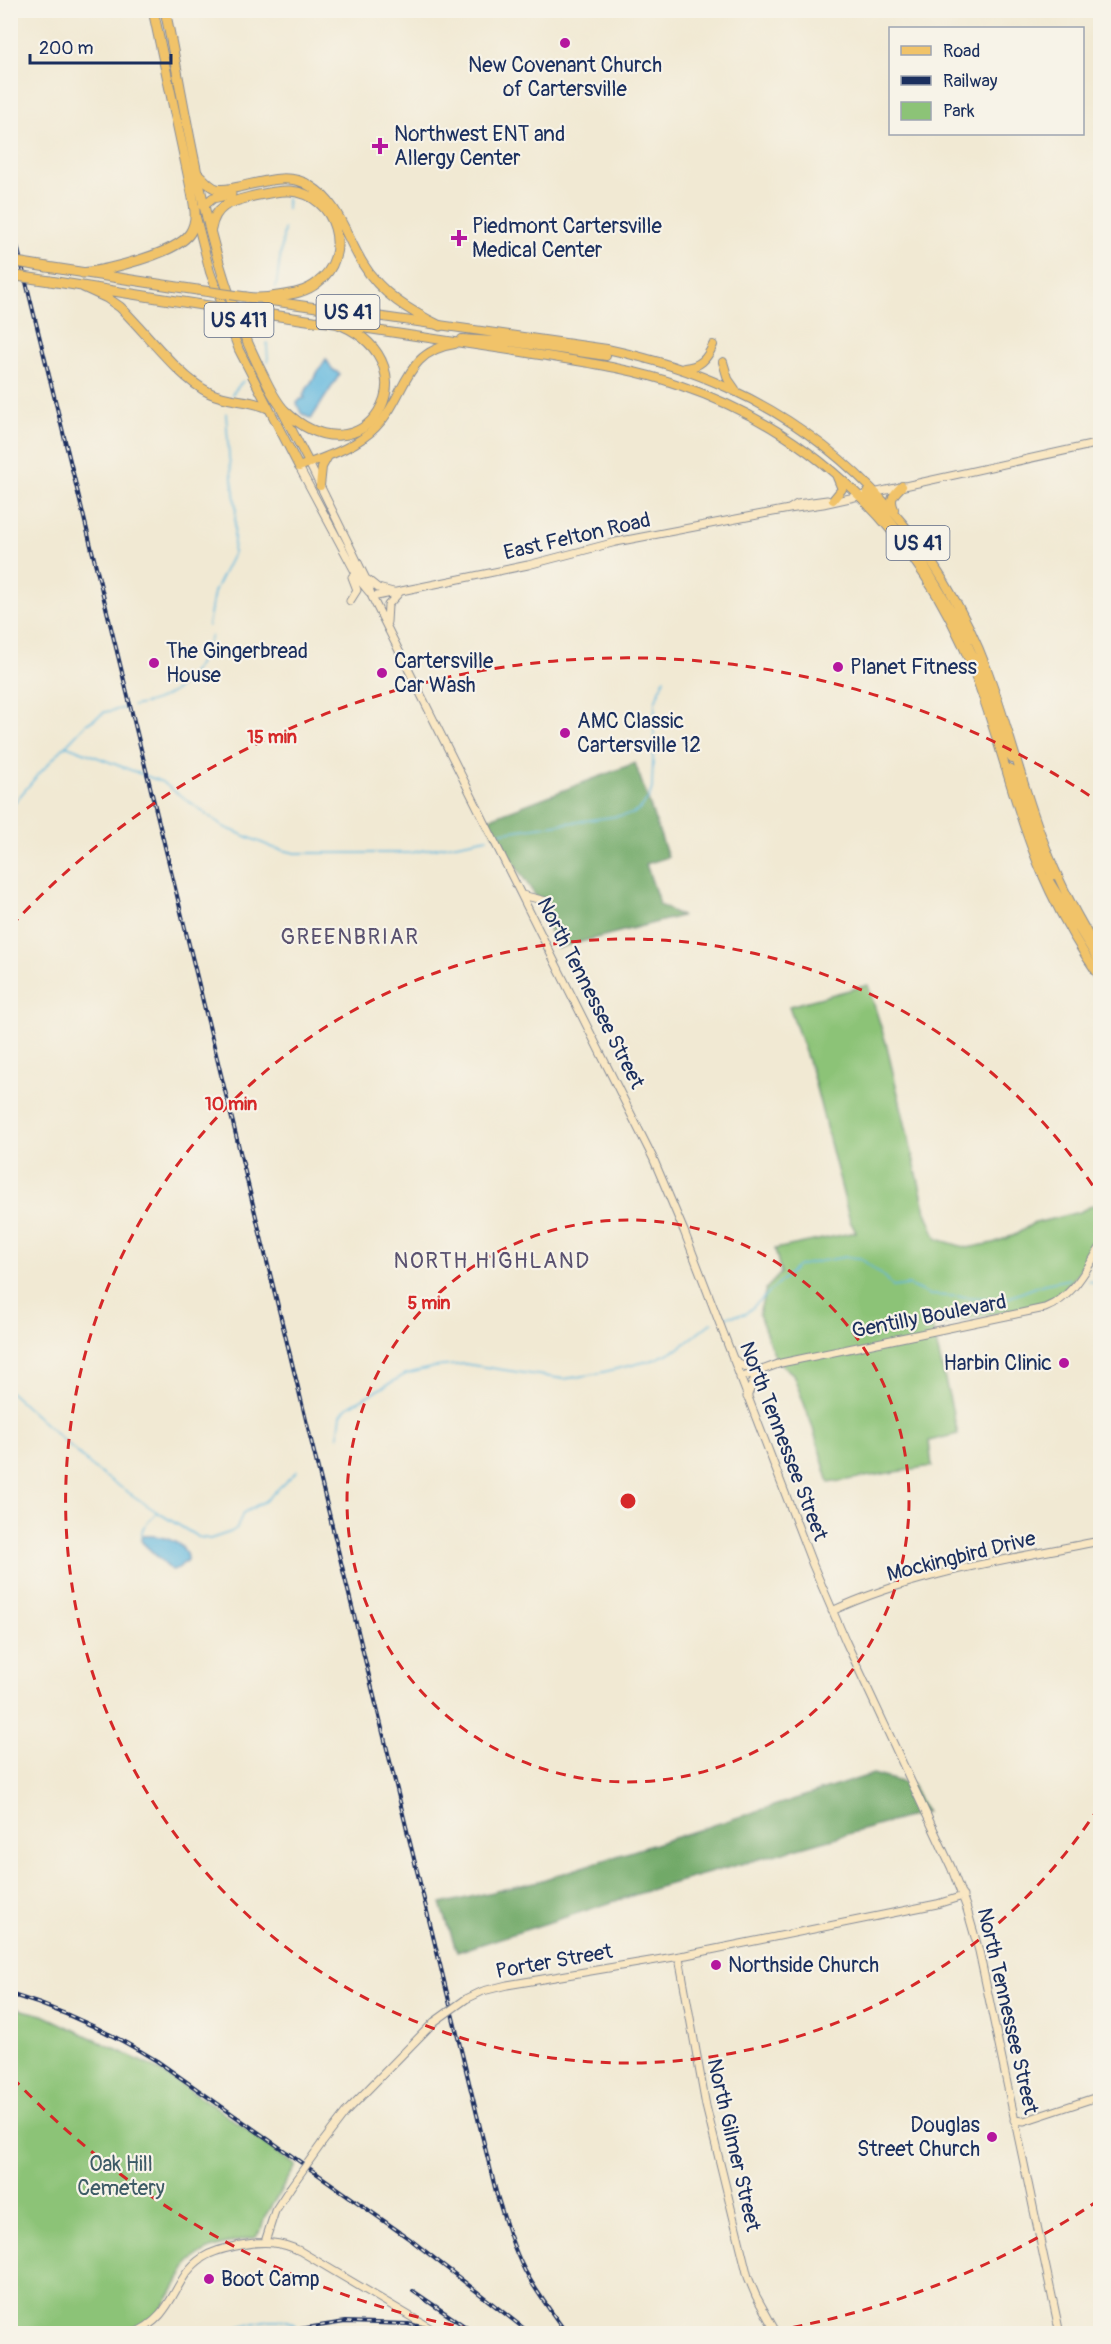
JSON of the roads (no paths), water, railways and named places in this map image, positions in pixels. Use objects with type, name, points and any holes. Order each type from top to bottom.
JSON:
[{"type":"highway","points":[[153,10],[197,219]]},
{"type":"highway","name":"US 411","points":[[165,10],[211,232],[221,271],[238,319],[279,405],[307,429],[329,436],[341,436],[367,424],[378,412],[387,387],[384,365],[370,344],[339,324]]},
{"type":"highway","points":[[198,174],[210,185],[219,189],[284,178],[301,181],[318,191],[335,209],[359,258],[376,282],[400,303],[440,326]]},
{"type":"highway","points":[[82,273],[118,266],[175,247],[183,242],[191,232],[205,203],[216,197],[282,183],[298,184],[318,191]]},
{"type":"highway","points":[[211,232],[216,214],[224,205],[277,192],[289,190],[305,194],[328,212],[336,229],[338,244],[335,260],[326,275],[317,283],[298,292],[251,298]]},
{"type":"highway","name":"US 41","points":[[10,261],[251,298]]},
{"type":"highway","name":"US 41","points":[[10,275],[339,324]]},
{"type":"highway","points":[[81,286],[106,298],[120,308],[199,387],[217,396],[255,403],[268,408]]},
{"type":"main road","name":"North Tennessee Street","points":[[197,219],[210,272],[231,331],[299,467]]},
{"type":"main road","name":"US 41","points":[[251,298],[607,349],[680,369],[738,392],[808,434],[837,456],[867,493],[914,560],[956,631],[976,676],[1041,870],[1068,925],[1101,976]]},
{"type":"main road","name":"US 41","points":[[339,324],[604,365],[679,384],[757,420],[867,493],[897,516],[942,578],[981,653],[1044,843],[1063,888],[1101,954]]},
{"type":"main road","points":[[446,340],[511,342],[606,356]]},
{"type":"main road","points":[[299,467],[330,455],[375,428],[388,411],[411,369],[426,353],[440,346],[464,343]]},
{"type":"main road","points":[[680,369],[694,367],[703,361],[713,345]]},
{"type":"main road","points":[[723,362],[730,382],[738,392]]},
{"type":"main road","points":[[279,405],[309,463]]},
{"type":"main road","points":[[320,486],[322,467],[330,455]]},
{"type":"main road","points":[[833,500],[842,489],[835,473]]},
{"type":"main road","points":[[897,516],[891,499],[902,486]]},
{"type":"main road","points":[[867,493],[918,555],[940,587],[977,653],[981,653]]},
{"type":"main road","points":[[956,631],[966,641],[981,671],[1010,756],[1012,759],[1017,759]]},
{"type":"main road","points":[[1005,767],[1013,771],[1040,850],[1054,878],[1063,888]]},
{"type":"main road","points":[[1041,870],[1053,885],[1101,963]]},
{"type":"street","name":"East Felton Road","points":[[372,597],[528,565],[616,542],[789,508],[797,504],[833,500],[902,486],[1101,443]]},
{"type":"street","name":"North Tennessee Street","points":[[309,463],[366,579],[372,597]]},
{"type":"street","name":"North Tennessee Street","points":[[299,467],[330,528],[387,625],[653,1158],[832,1611],[963,1896],[979,1951],[1060,2334]]},
{"type":"street","points":[[330,528],[357,586],[356,593],[350,601]]},
{"type":"street","points":[[366,579],[378,588],[399,592]]},
{"type":"street","points":[[387,625],[388,605],[399,592]]},
{"type":"street","points":[[522,895],[546,901]]},
{"type":"street","name":"Gentilly Boulevard","points":[[740,1378],[792,1361],[1045,1308],[1061,1300],[1072,1290],[1101,1248]]},
{"type":"street","points":[[733,1359],[745,1367],[758,1371],[747,1397]]},
{"type":"street","name":"Mockingbird Drive","points":[[832,1611],[935,1576],[1101,1541]]},
{"type":"street","name":"Porter Street","points":[[265,2242],[275,2211],[345,2114],[434,2022],[466,1999],[483,1991],[507,1985],[679,1957],[937,1904],[963,1896]]},
{"type":"street","name":"North Gilmer Street","points":[[679,1957],[706,2106],[746,2268],[756,2296],[777,2334]]},
{"type":"street","points":[[1014,2120],[1024,2121],[1101,2096]]},
{"type":"street","points":[[132,2334],[149,2325],[159,2316],[172,2300],[188,2271],[201,2258],[222,2250],[265,2242],[284,2244],[300,2251],[440,2334]]},
{"type":"water","points":[[326,359],[332,369],[340,374],[311,419],[301,413],[297,403],[305,398],[303,395]]},
{"type":"water","points":[[143,1536],[164,1538],[177,1543],[186,1553],[187,1560],[177,1569],[171,1570],[142,1542]]},
{"type":"waterway","points":[[287,196],[287,209]]},
{"type":"waterway","points":[[276,288],[284,229]]},
{"type":"waterway","points":[[267,343],[268,362]]},
{"type":"waterway","points":[[232,394],[243,381]]},
{"type":"waterway","points":[[208,626],[214,592],[233,554],[236,507],[226,413]]},
{"type":"waterway","points":[[133,706],[162,698],[183,684],[199,663],[211,636]]},
{"type":"waterway","points":[[497,833],[632,814],[639,810],[649,798],[652,788],[655,702],[664,679]]},
{"type":"waterway","points":[[10,808],[85,725],[105,712],[125,708]]},
{"type":"waterway","points":[[65,745],[162,782],[224,827],[274,848],[295,853],[410,853],[487,838]]},
{"type":"waterway","points":[[723,1317],[745,1314],[798,1266],[845,1257],[860,1258],[887,1279],[893,1287],[908,1285],[930,1295],[1005,1299],[1044,1284],[1070,1279]]},
{"type":"waterway","points":[[1089,1281],[1100,1284]]},
{"type":"waterway","points":[[338,1437],[341,1415],[346,1408],[406,1374],[434,1367],[465,1364],[564,1379],[595,1374],[653,1360],[678,1349],[712,1322]]},
{"type":"waterway","points":[[10,1392],[97,1471],[198,1537],[210,1539],[231,1532],[237,1528],[243,1513],[265,1501],[297,1471]]},
{"type":"waterway","points":[[141,1537],[143,1528],[156,1513]]},
{"type":"waterway","points":[[221,2334],[249,2324],[271,2320],[289,2322],[296,2326]]},
{"type":"waterway","points":[[301,2331],[304,2334]]},
{"type":"railway","points":[[10,217],[496,2192],[512,2242],[525,2271],[567,2334]]},
{"type":"railway","points":[[10,1994],[86,2023],[157,2061],[411,2240],[531,2334]]},
{"type":"railway","points":[[413,2291],[476,2334]]},
{"type":"railway","points":[[267,2334],[345,2322],[408,2324],[455,2334]]},
{"type":"place","name":"New Covenant Church of Cartersville","points":[[565,43]]},
{"type":"place","name":"Northwest ENT and Allergy Center","points":[[380,146]]},
{"type":"place","name":"Piedmont Cartersville Medical Center","points":[[459,238]]},
{"type":"place","name":"The Gingerbread House","points":[[154,663]]},
{"type":"place","name":"Planet Fitness","points":[[838,667]]},
{"type":"place","name":"Cartersville Car Wash","points":[[382,673]]},
{"type":"place","name":"AMC Classic Cartersville 12","points":[[565,733]]},
{"type":"place","name":"Harbin Clinic","points":[[1064,1363]]},
{"type":"place","name":"Northside Church","points":[[716,1965]]},
{"type":"place","name":"Douglas Street Church","points":[[992,2137]]},
{"type":"place","name":"Boot Camp","points":[[209,2279]]},
{"type":"district","name":"GREENBRIAR","points":[[350,936]]},
{"type":"district","name":"NORTH HIGHLAND","points":[[492,1260]]},
{"type":"park label","name":"Oak Hill Cemetery","points":[[121,2176]]}]
